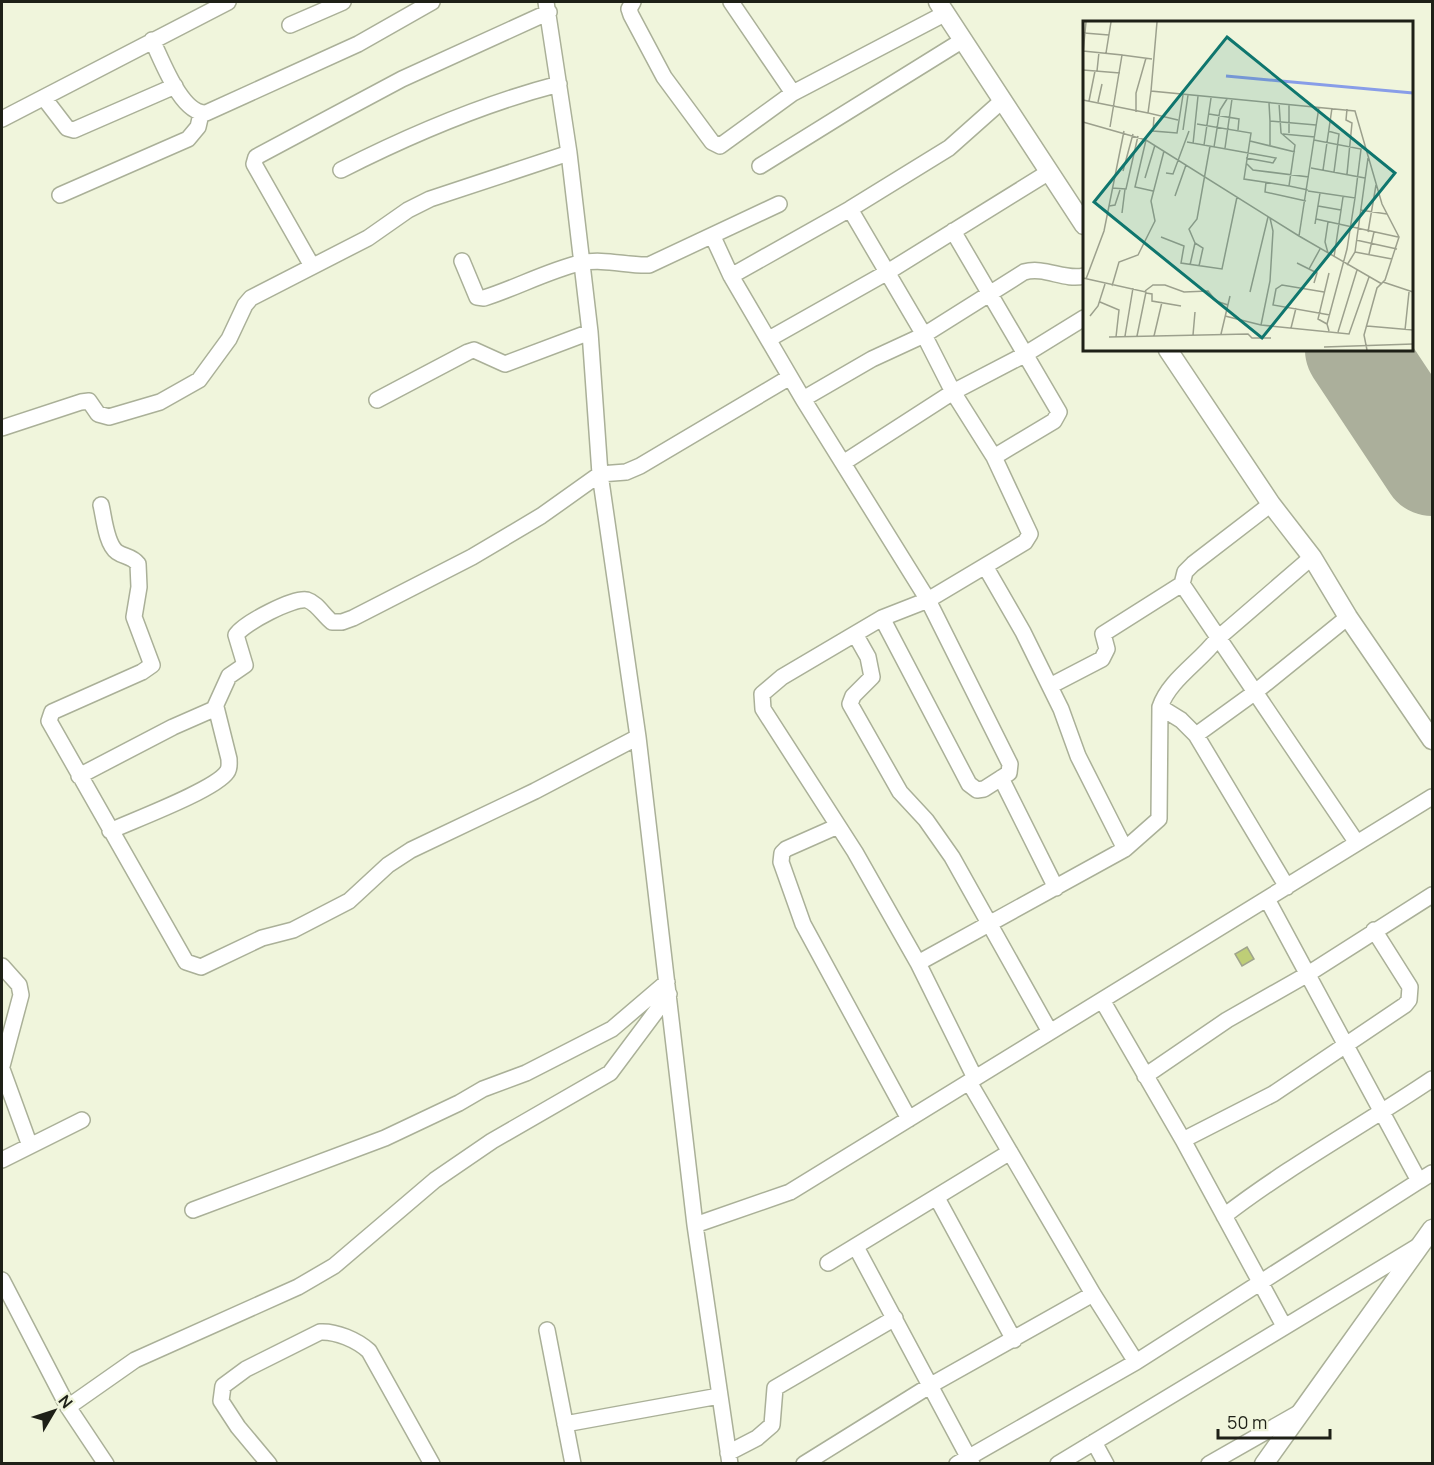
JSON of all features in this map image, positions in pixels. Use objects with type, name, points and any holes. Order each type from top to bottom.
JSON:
[{"type":"street","points":[[2,119],[228,2]]},
{"type":"street","points":[[290,25],[343,2]]},
{"type":"street","points":[[201,114],[222,107],[358,44],[432,2]]},
{"type":"street","points":[[633,2],[629,9],[631,15],[664,77],[692,117],[717,146],[732,140],[793,93],[942,7],[1083,223]]},
{"type":"street","points":[[731,2],[793,93]]},
{"type":"street","points":[[312,266],[254,164],[256,157],[402,79],[548,7],[569,153],[590,332],[600,474],[638,737],[695,1225],[729,1458],[772,1425],[775,1388],[895,1318]]},
{"type":"street","points":[[152,40],[187,105],[201,114]]},
{"type":"street","points":[[760,166],[963,40]]},
{"type":"street","points":[[342,170],[450,119],[503,99],[559,84]]},
{"type":"street","points":[[44,98],[67,128],[74,130],[175,86]]},
{"type":"street","points":[[731,276],[850,209],[950,148],[1003,100]]},
{"type":"street","points":[[60,195],[188,139],[198,127],[201,114]]},
{"type":"street","points":[[2,428],[89,400],[98,414],[109,417],[160,402],[188,387],[207,372],[229,339],[245,305],[270,288],[368,238],[408,210],[429,199],[569,153]]},
{"type":"street","points":[[769,339],[885,273],[1049,172]]},
{"type":"street","points":[[462,261],[472,291],[479,298],[500,293],[581,263],[627,262],[649,265],[713,237],[779,204]]},
{"type":"street","points":[[850,209],[885,273],[924,335],[953,392],[994,456],[1030,534],[1025,542],[928,600],[882,618],[855,634],[765,690],[761,701],[763,709],[838,826],[918,963],[972,1080],[1010,1152],[1093,1294],[1136,1362]]},
{"type":"street","points":[[953,231],[1024,355],[1058,409],[1058,416],[994,456]]},
{"type":"street","points":[[713,237],[731,276],[803,399],[928,600],[1010,764],[1009,773],[981,790],[969,784],[882,618]]},
{"type":"street","points":[[803,399],[872,359],[924,335],[988,292],[1024,272],[1036,269],[1069,277],[1083,276]]},
{"type":"street","points":[[843,463],[953,392],[1024,355],[1083,319]]},
{"type":"street","points":[[377,400],[474,350],[505,364],[590,332]]},
{"type":"street","points":[[1169,351],[1271,504],[1312,557],[1348,617],[1432,740]]},
{"type":"street","points":[[110,831],[206,788],[226,773],[230,766],[216,707],[229,676],[245,665],[236,635],[255,620],[298,600],[312,602],[332,622],[342,622],[353,618],[482,551],[541,516],[600,474],[626,472],[640,466],[790,376]]},
{"type":"street","points":[[1050,686],[1102,659],[1107,649],[1103,634],[1182,584],[1185,572],[1193,564],[1271,504]]},
{"type":"street","points":[[101,505],[115,551],[130,557],[138,564],[139,587],[134,617],[153,662],[142,672],[49,716],[49,721],[186,962],[198,968],[262,938],[303,926],[349,901],[388,865],[411,850],[535,791],[638,737]]},
{"type":"street","points":[[918,963],[1125,849],[1159,819],[1160,707],[1165,694],[1207,653],[1217,639],[1312,557]]},
{"type":"street","points":[[985,566],[1023,632],[1050,686],[1078,756],[1125,849]]},
{"type":"street","points":[[1182,584],[1357,843]]},
{"type":"street","points":[[1196,735],[1254,693],[1348,617]]},
{"type":"street","points":[[855,634],[868,657],[872,677],[853,696],[850,704],[900,792],[926,819],[951,857],[1050,1032]]},
{"type":"street","points":[[79,776],[216,707]]},
{"type":"street","points":[[1160,707],[1181,720],[1196,735],[1287,887]]},
{"type":"street","points":[[1001,778],[1056,888]]},
{"type":"street","points":[[695,1225],[790,1192],[1432,797]]},
{"type":"street","points":[[838,826],[786,849],[782,853],[781,862],[803,924],[909,1119]]},
{"type":"street","points":[[1145,1076],[1227,1020],[1308,974],[1432,895]]},
{"type":"street","points":[[1267,899],[1419,1181]]},
{"type":"street","points":[[1183,1140],[1273,1094],[1409,1000],[1410,987],[1374,930]]},
{"type":"street","points":[[2,966],[19,985],[21,995],[2,1068],[30,1146]]},
{"type":"street","points":[[193,1210],[385,1138],[483,1089],[526,1073],[612,1029],[668,988]]},
{"type":"street","points":[[68,1407],[135,1360],[298,1287],[334,1266],[435,1180],[492,1141],[610,1073],[668,988]]},
{"type":"street","points":[[1102,1000],[1183,1140],[1284,1326]]},
{"type":"street","points":[[1224,1216],[1315,1152],[1381,1114],[1432,1079]]},
{"type":"street","points":[[2,1160],[82,1120]]},
{"type":"street","points":[[828,1263],[1010,1152]]},
{"type":"street","points":[[856,1247],[931,1385],[966,1461],[1136,1362],[1432,1173]]},
{"type":"street","points":[[937,1198],[1014,1340]]},
{"type":"street","points":[[1058,1464],[1428,1236]]},
{"type":"street","points":[[1264,1464],[1428,1236]]},
{"type":"street","points":[[2,1280],[68,1407],[106,1464]]},
{"type":"street","points":[[804,1464],[931,1385],[1093,1294]]},
{"type":"street","points":[[547,1330],[573,1464]]},
{"type":"street","points":[[269,1464],[221,1401],[220,1394],[223,1386],[246,1369],[320,1332],[329,1331],[356,1341],[369,1351],[432,1464]]},
{"type":"street","points":[[565,1424],[719,1396]]},
{"type":"street","points":[[1209,1464],[1302,1411]]},
{"type":"street","points":[[1094,1442],[1106,1464]]},
{"type":"building","points":[[1247,947],[1254,959],[1242,966],[1235,954]]},
{"type":"runway","points":[[1356,351],[1432,466]]}]
